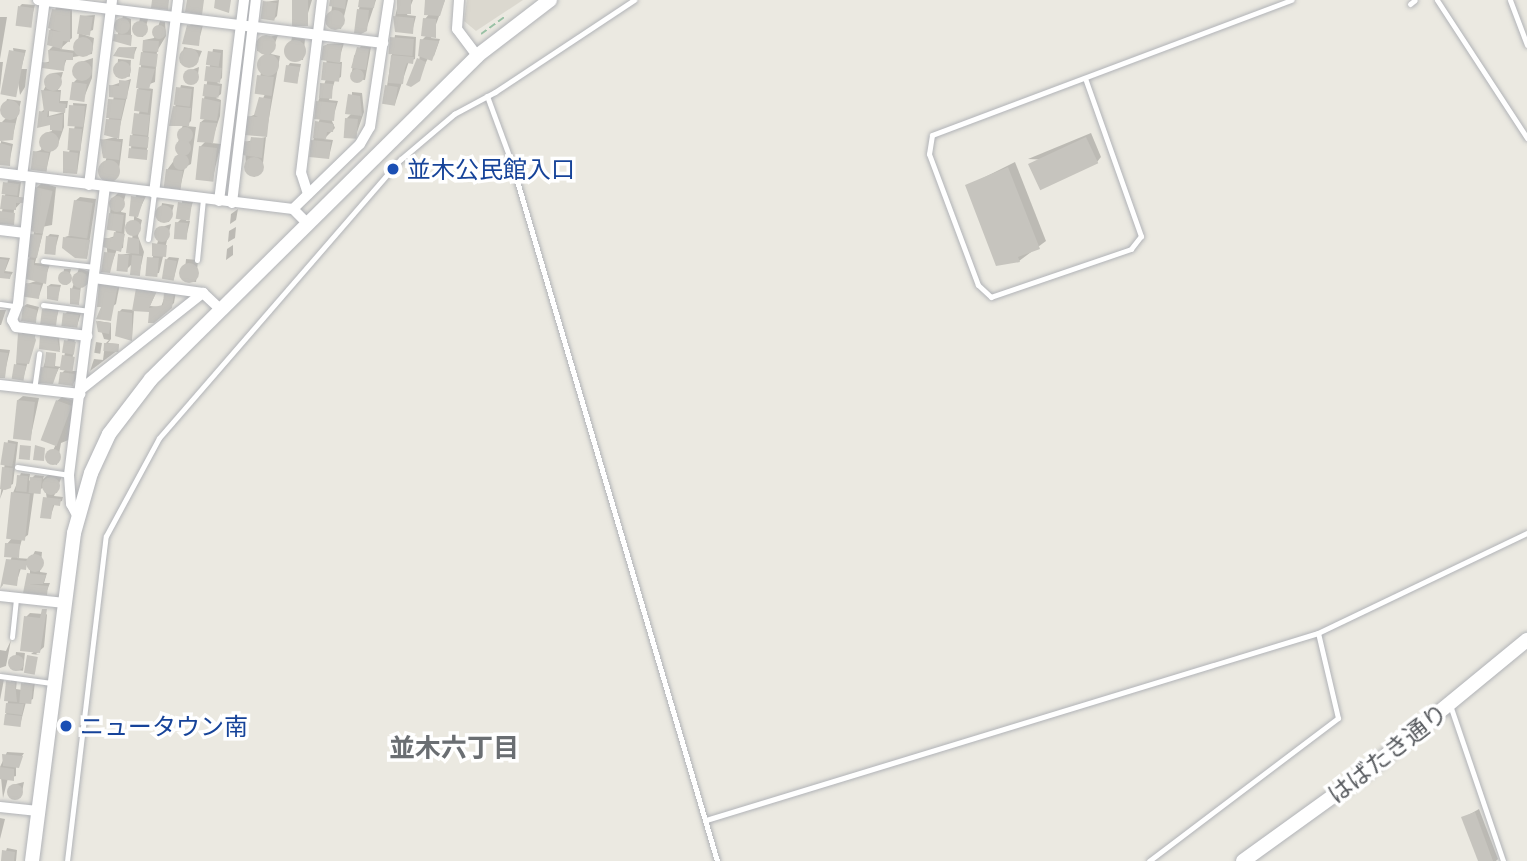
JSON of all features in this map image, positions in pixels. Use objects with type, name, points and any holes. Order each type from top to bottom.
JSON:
[{"type":"street","points":[[38,0],[111,5],[176,19],[383,43]]},
{"type":"street","points":[[45,0],[27,177],[18,304],[14,306],[16,327],[87,336]]},
{"type":"street","points":[[154,193],[178,0]]},
{"type":"street","points":[[232,203],[246,27],[244,0]]},
{"type":"street","points":[[219,201],[246,27],[256,0]]},
{"type":"street","points":[[309,194],[301,173],[322,0]]},
{"type":"street","points":[[293,209],[360,144],[370,127],[388,0]]},
{"type":"street","points":[[459,0],[457,29],[477,56]]},
{"type":"street","points":[[32,861],[78,517],[100,451],[121,416],[221,310],[477,56],[550,0]]},
{"type":"street","points":[[89,185],[111,5]]},
{"type":"street","points":[[0,173],[293,209],[307,225]]},
{"type":"street","points":[[78,517],[71,504],[69,475],[105,187]]},
{"type":"street","points":[[0,230],[25,233]]},
{"type":"street","points":[[95,272],[203,293],[221,310]]},
{"type":"street","points":[[0,386],[80,392],[203,293]]},
{"type":"street","points":[[0,596],[65,603]]},
{"type":"street","name":"はばたき通り","points":[[1243,861],[1365,773],[1527,640]]},
{"type":"street","points":[[0,807],[38,811]]},
{"type":"lane","points":[[67,861],[106,536],[131,485],[159,438],[401,159],[454,114],[487,96],[634,0]]},
{"type":"lane","points":[[1086,78],[1141,236],[1131,249],[991,297],[978,285],[928,144],[940,130],[1292,0]]},
{"type":"lane","points":[[1437,0],[1527,138]]},
{"type":"lane","points":[[1510,0],[1527,45]]},
{"type":"lane","points":[[487,96],[512,164],[717,861]]},
{"type":"lane","points":[[148,239],[154,193]]},
{"type":"lane","points":[[197,260],[203,199]]},
{"type":"lane","points":[[43,261],[95,272]]},
{"type":"lane","points":[[0,304],[14,306]]},
{"type":"lane","points":[[43,305],[90,311]]},
{"type":"lane","points":[[34,390],[39,353]]},
{"type":"lane","points":[[17,467],[69,475]]},
{"type":"lane","points":[[706,820],[1318,633],[1527,533]]},
{"type":"lane","points":[[12,637],[16,597]]},
{"type":"lane","points":[[1149,861],[1338,718],[1318,633]]},
{"type":"lane","points":[[0,676],[54,683]]},
{"type":"lane","points":[[1450,703],[1503,861]]},
{"type":"shaded area","points":[[467,0],[523,0],[476,31],[464,21]]},
{"type":"building","points":[[152,0],[169,0],[168,10],[151,8]]},
{"type":"building","points":[[187,0],[204,0],[202,15],[185,12]]},
{"type":"building","points":[[215,0],[231,0],[229,13],[214,8]]},
{"type":"building","points":[[292,0],[308,0],[308,26],[292,26]]},
{"type":"building","points":[[330,0],[346,0],[345,9],[329,6]]},
{"type":"building","points":[[359,0],[375,0],[374,8],[358,7]]},
{"type":"building","points":[[397,0],[411,0],[411,14],[397,14]]},
{"type":"building","points":[[425,0],[445,0],[440,16],[424,15]]},
{"type":"building","points":[[263,1],[277,3],[274,21],[260,19]]},
{"type":"building","points":[[18,6],[34,8],[31,28],[16,26]]},
{"type":"building","points":[[52,9],[70,11],[70,42],[63,41],[62,49],[47,45],[49,30],[61,32],[48,28]]},
{"type":"building","points":[[357,9],[369,10],[367,31],[361,34],[354,33]]},
{"type":"building","points":[[335,10],[342,13],[345,20],[342,27],[335,30],[328,27],[325,20],[328,13]]},
{"type":"building","points":[[80,15],[93,17],[90,36],[77,34]]},
{"type":"building","points":[[393,16],[414,18],[413,34],[395,32]]},
{"type":"building","points":[[122,18],[128,20],[128,32],[122,34],[116,32],[114,26],[116,20]]},
{"type":"building","points":[[423,18],[436,19],[436,38],[421,36]]},
{"type":"building","points":[[140,21],[146,23],[146,35],[140,37],[134,35],[132,29],[134,23]]},
{"type":"building","points":[[156,25],[162,25],[166,32],[162,39],[156,39],[152,35],[152,29]]},
{"type":"building","points":[[187,25],[201,27],[199,46],[182,44]]},
{"type":"building","points":[[114,34],[132,35],[131,46],[113,41]]},
{"type":"building","points":[[266,35],[273,38],[276,45],[273,52],[266,55],[259,52],[256,45],[259,38]]},
{"type":"building","points":[[83,37],[90,40],[93,47],[90,54],[83,57],[76,54],[73,47],[76,40]]},
{"type":"building","points":[[390,37],[414,39],[412,56],[389,54]]},
{"type":"building","points":[[420,39],[439,41],[432,61],[418,56]]},
{"type":"building","points":[[143,40],[159,41],[158,52],[142,51]]},
{"type":"building","points":[[295,40],[303,43],[306,51],[303,59],[295,62],[287,59],[284,51],[287,43]]},
{"type":"building","points":[[342,45],[340,63],[321,60],[323,46]]},
{"type":"building","points":[[119,47],[135,48],[134,59],[113,56]]},
{"type":"building","points":[[357,47],[369,49],[366,70],[351,68]]},
{"type":"building","points":[[189,48],[196,51],[199,58],[196,65],[189,68],[182,65],[179,58],[182,51]]},
{"type":"building","points":[[9,50],[25,53],[16,97],[0,94]]},
{"type":"building","points":[[48,50],[73,53],[73,60],[65,60],[64,71],[42,68],[42,62],[49,63]]},
{"type":"building","points":[[208,51],[221,53],[219,67],[206,65]]},
{"type":"building","points":[[141,52],[158,54],[156,67],[139,65]]},
{"type":"building","points":[[268,54],[278,61],[279,65],[272,75],[268,76],[258,69],[257,65],[264,55]]},
{"type":"building","points":[[391,55],[414,57],[413,64],[407,63],[403,84],[388,83]]},
{"type":"building","points":[[417,58],[426,62],[420,81],[411,87],[406,85]]},
{"type":"building","points":[[78,61],[86,61],[92,71],[86,81],[78,81],[72,75],[72,67]]},
{"type":"building","points":[[122,61],[128,64],[131,70],[128,76],[122,79],[116,76],[113,70],[116,64]]},
{"type":"building","points":[[323,62],[341,64],[339,82],[321,80]]},
{"type":"building","points":[[286,65],[300,67],[297,84],[284,82]]},
{"type":"building","points":[[206,66],[222,68],[220,83],[204,81]]},
{"type":"building","points":[[139,67],[155,69],[149,89],[136,88]]},
{"type":"building","points":[[191,69],[197,71],[197,83],[191,85],[185,83],[183,77],[185,71]]},
{"type":"building","points":[[354,69],[360,69],[364,76],[360,83],[354,83],[350,79],[350,73]]},
{"type":"building","points":[[53,73],[59,76],[62,82],[59,88],[53,91],[47,88],[44,82],[47,76]]},
{"type":"building","points":[[257,75],[274,77],[272,96],[255,94]]},
{"type":"building","points":[[119,80],[129,81],[127,99],[109,97],[109,85],[119,86]]},
{"type":"building","points":[[72,82],[87,84],[84,102],[69,100]]},
{"type":"building","points":[[320,83],[333,84],[332,99],[319,98]]},
{"type":"building","points":[[204,84],[220,86],[218,98],[203,96]]},
{"type":"building","points":[[385,85],[398,87],[395,106],[382,104]]},
{"type":"building","points":[[176,87],[192,89],[190,107],[174,105]]},
{"type":"building","points":[[137,89],[151,91],[148,113],[134,111]]},
{"type":"building","points":[[41,90],[60,92],[59,103],[66,104],[65,113],[48,111],[47,117],[63,114],[62,131],[50,130],[50,125],[37,128],[39,111],[44,112]]},
{"type":"building","points":[[348,94],[360,96],[362,116],[345,114]]},
{"type":"building","points":[[259,97],[271,99],[267,137],[245,135],[247,116],[258,117],[254,115]]},
{"type":"building","points":[[202,98],[220,102],[217,121],[200,119]]},
{"type":"building","points":[[108,99],[125,100],[121,119],[106,118]]},
{"type":"building","points":[[10,100],[17,103],[20,110],[17,117],[10,120],[3,117],[0,110],[3,103]]},
{"type":"building","points":[[316,101],[336,103],[334,121],[314,119]]},
{"type":"building","points":[[69,105],[85,106],[83,127],[68,126]]},
{"type":"building","points":[[173,106],[191,108],[189,126],[169,126]]},
{"type":"building","points":[[134,113],[150,115],[147,136],[131,134]]},
{"type":"building","points":[[345,118],[358,119],[357,139],[344,138]]},
{"type":"building","points":[[106,119],[121,120],[119,139],[104,135]]},
{"type":"building","points":[[315,121],[334,124],[333,132],[327,132],[326,139],[313,138]]},
{"type":"building","points":[[0,122],[15,123],[13,140],[0,141]]},
{"type":"building","points":[[200,122],[217,123],[213,143],[197,142]]},
{"type":"building","points":[[182,127],[188,127],[193,135],[191,141],[182,143],[177,138],[177,132]]},
{"type":"building","points":[[69,128],[82,129],[80,151],[67,150]]},
{"type":"building","points":[[49,132],[56,135],[59,142],[56,149],[49,152],[42,149],[39,142],[42,135]]},
{"type":"building","points":[[130,135],[149,137],[148,148],[129,146]]},
{"type":"building","points":[[251,137],[264,138],[262,158],[242,155],[244,141],[250,142]]},
{"type":"building","points":[[1086,137],[1098,163],[1040,190],[1028,164]]},
{"type":"building","points":[[100,139],[121,142],[119,160],[103,158]]},
{"type":"building","points":[[183,140],[189,142],[189,154],[183,156],[177,154],[175,148],[177,142]]},
{"type":"building","points":[[311,140],[331,142],[329,159],[309,157]]},
{"type":"building","points":[[0,143],[11,146],[10,166],[0,165]]},
{"type":"building","points":[[199,146],[217,148],[213,182],[195,180]]},
{"type":"building","points":[[129,148],[148,150],[147,160],[128,158]]},
{"type":"building","points":[[33,151],[49,153],[47,172],[31,170]]},
{"type":"building","points":[[63,151],[78,153],[77,174],[63,173]]},
{"type":"building","points":[[178,154],[184,154],[189,162],[187,168],[178,170],[173,165],[173,159]]},
{"type":"building","points":[[254,157],[261,160],[264,167],[261,174],[254,177],[247,174],[244,167],[247,160]]},
{"type":"building","points":[[109,160],[119,167],[120,171],[113,181],[109,182],[99,175],[98,171],[105,161]]},
{"type":"building","points":[[1008,167],[1040,249],[1018,257],[1020,262],[996,266],[965,185]]},
{"type":"building","points":[[166,169],[183,171],[181,190],[164,188]]},
{"type":"building","points":[[3,182],[19,184],[17,196],[2,194]]},
{"type":"building","points":[[35,187],[53,191],[43,234],[25,230]]},
{"type":"building","points":[[2,195],[25,198],[24,203],[16,203],[16,210],[0,209]]},
{"type":"building","points":[[114,196],[120,196],[125,204],[123,210],[114,212],[109,207],[109,201]]},
{"type":"building","points":[[131,196],[144,198],[138,217],[129,216]]},
{"type":"building","points":[[74,200],[93,203],[87,239],[68,236]]},
{"type":"building","points":[[178,202],[192,204],[189,221],[176,219]]},
{"type":"building","points":[[164,205],[170,208],[173,214],[170,220],[164,223],[158,220],[155,214],[158,208]]},
{"type":"building","points":[[0,211],[15,213],[14,225],[0,224]]},
{"type":"building","points":[[109,213],[124,215],[121,232],[107,230]]},
{"type":"building","points":[[130,220],[136,220],[141,228],[139,234],[130,236],[125,231],[125,225]]},
{"type":"building","points":[[175,222],[188,223],[187,240],[174,239]]},
{"type":"building","points":[[159,226],[165,226],[170,234],[168,240],[159,242],[154,237],[154,231]]},
{"type":"building","points":[[114,232],[125,234],[121,252],[103,247],[104,238],[113,238]]},
{"type":"building","points":[[30,234],[42,235],[37,258],[27,257]]},
{"type":"building","points":[[46,236],[57,237],[55,255],[44,254]]},
{"type":"building","points":[[63,237],[90,240],[87,259],[75,258],[62,248]]},
{"type":"building","points":[[128,237],[139,239],[139,254],[126,253]]},
{"type":"building","points":[[152,243],[167,245],[166,257],[152,256]]},
{"type":"building","points":[[104,252],[115,253],[110,273],[101,272]]},
{"type":"building","points":[[118,254],[129,255],[127,272],[117,271]]},
{"type":"building","points":[[132,255],[142,256],[140,276],[130,275]]},
{"type":"building","points":[[147,257],[159,258],[157,277],[145,276]]},
{"type":"building","points":[[0,259],[8,260],[4,273],[11,274],[10,279],[0,278]]},
{"type":"building","points":[[28,259],[34,260],[34,265],[48,267],[46,284],[26,279]]},
{"type":"building","points":[[165,259],[177,261],[174,281],[162,279]]},
{"type":"building","points":[[185,263],[193,263],[199,273],[193,283],[185,283],[179,277],[179,269]]},
{"type":"building","points":[[62,271],[68,271],[72,278],[68,285],[62,285],[58,281],[58,275]]},
{"type":"building","points":[[77,272],[83,272],[88,280],[86,286],[77,288],[72,283],[72,277]]},
{"type":"building","points":[[26,283],[41,285],[39,299],[24,297]]},
{"type":"building","points":[[99,283],[118,285],[111,321],[96,319],[101,307],[97,307]]},
{"type":"building","points":[[47,286],[60,287],[58,301],[47,299]]},
{"type":"building","points":[[70,288],[80,290],[79,305],[70,304]]},
{"type":"building","points":[[136,288],[157,291],[149,308],[163,305],[164,292],[174,293],[172,308],[154,323],[148,323],[149,312],[132,311]]},
{"type":"building","points":[[23,306],[37,310],[36,323],[21,321]]},
{"type":"building","points":[[42,309],[58,311],[56,326],[40,324]]},
{"type":"building","points":[[118,311],[132,313],[132,341],[115,336]]},
{"type":"building","points":[[63,313],[79,315],[77,328],[61,326]]},
{"type":"building","points":[[96,321],[111,323],[109,334],[98,332]]},
{"type":"building","points":[[18,333],[34,335],[36,340],[29,364],[16,363]]},
{"type":"building","points":[[40,335],[57,337],[60,352],[39,349]]},
{"type":"building","points":[[64,340],[76,342],[74,355],[62,353]]},
{"type":"building","points":[[104,343],[119,344],[118,352],[103,351]]},
{"type":"building","points":[[0,352],[8,353],[5,378],[0,378]]},
{"type":"building","points":[[46,352],[56,353],[54,367],[45,366]]},
{"type":"building","points":[[62,355],[75,357],[72,372],[60,370]]},
{"type":"building","points":[[14,364],[26,366],[24,381],[12,379]]},
{"type":"building","points":[[41,367],[58,369],[53,384],[39,383]]},
{"type":"building","points":[[60,372],[75,374],[73,386],[58,384]]},
{"type":"building","points":[[17,400],[35,402],[31,441],[13,439]]},
{"type":"building","points":[[56,400],[72,406],[56,446],[41,440]]},
{"type":"building","points":[[4,442],[16,444],[12,467],[0,465]]},
{"type":"building","points":[[20,445],[31,446],[30,460],[19,459]]},
{"type":"building","points":[[35,445],[45,448],[44,461],[33,460]]},
{"type":"building","points":[[53,449],[59,451],[59,463],[53,465],[47,463],[45,457],[47,451]]},
{"type":"building","points":[[2,467],[13,468],[11,488],[5,490],[0,489]]},
{"type":"building","points":[[17,475],[28,476],[27,492],[16,491]]},
{"type":"building","points":[[30,477],[42,478],[41,494],[29,493]]},
{"type":"building","points":[[47,477],[55,477],[60,486],[58,493],[47,495],[42,490],[42,482]]},
{"type":"building","points":[[11,492],[30,494],[25,541],[6,539]]},
{"type":"building","points":[[43,497],[61,499],[60,506],[53,505],[51,519],[40,518]]},
{"type":"building","points":[[5,543],[20,544],[19,558],[4,557]]},
{"type":"building","points":[[35,554],[41,557],[44,563],[41,569],[35,572],[29,569],[26,563],[29,557]]},
{"type":"building","points":[[6,559],[27,561],[26,570],[19,569],[17,586],[3,584],[0,589]]},
{"type":"building","points":[[27,573],[46,575],[43,584],[29,584],[48,586],[47,595],[23,593]]},
{"type":"building","points":[[42,609],[47,609],[40,653],[20,651],[24,616],[40,618]]},
{"type":"building","points":[[16,655],[22,657],[22,669],[16,671],[10,669],[8,663],[10,657]]},
{"type":"building","points":[[27,655],[38,657],[35,675],[24,673]]},
{"type":"building","points":[[6,681],[15,682],[17,702],[4,701]]},
{"type":"building","points":[[21,683],[33,684],[31,704],[19,703]]},
{"type":"building","points":[[6,703],[24,704],[22,715],[5,713]]},
{"type":"building","points":[[5,714],[22,716],[21,727],[4,725]]},
{"type":"building","points":[[2,754],[23,756],[19,768],[3,766]]},
{"type":"building","points":[[0,767],[14,769],[14,781],[0,779]]},
{"type":"building","points":[[15,784],[23,792],[15,800],[7,792]]},
{"type":"building","points":[[1475,812],[1493,861],[1478,861],[1461,817]]},
{"type":"building","points":[[2,850],[15,852],[14,861],[1,861]]},
{"type":"place","name":"並木公民館入口","points":[[393,169]]},
{"type":"place","name":"ニュータウン南","points":[[66,726]]},
{"type":"district","name":"並木六丁目","points":[[454,748]]}]
